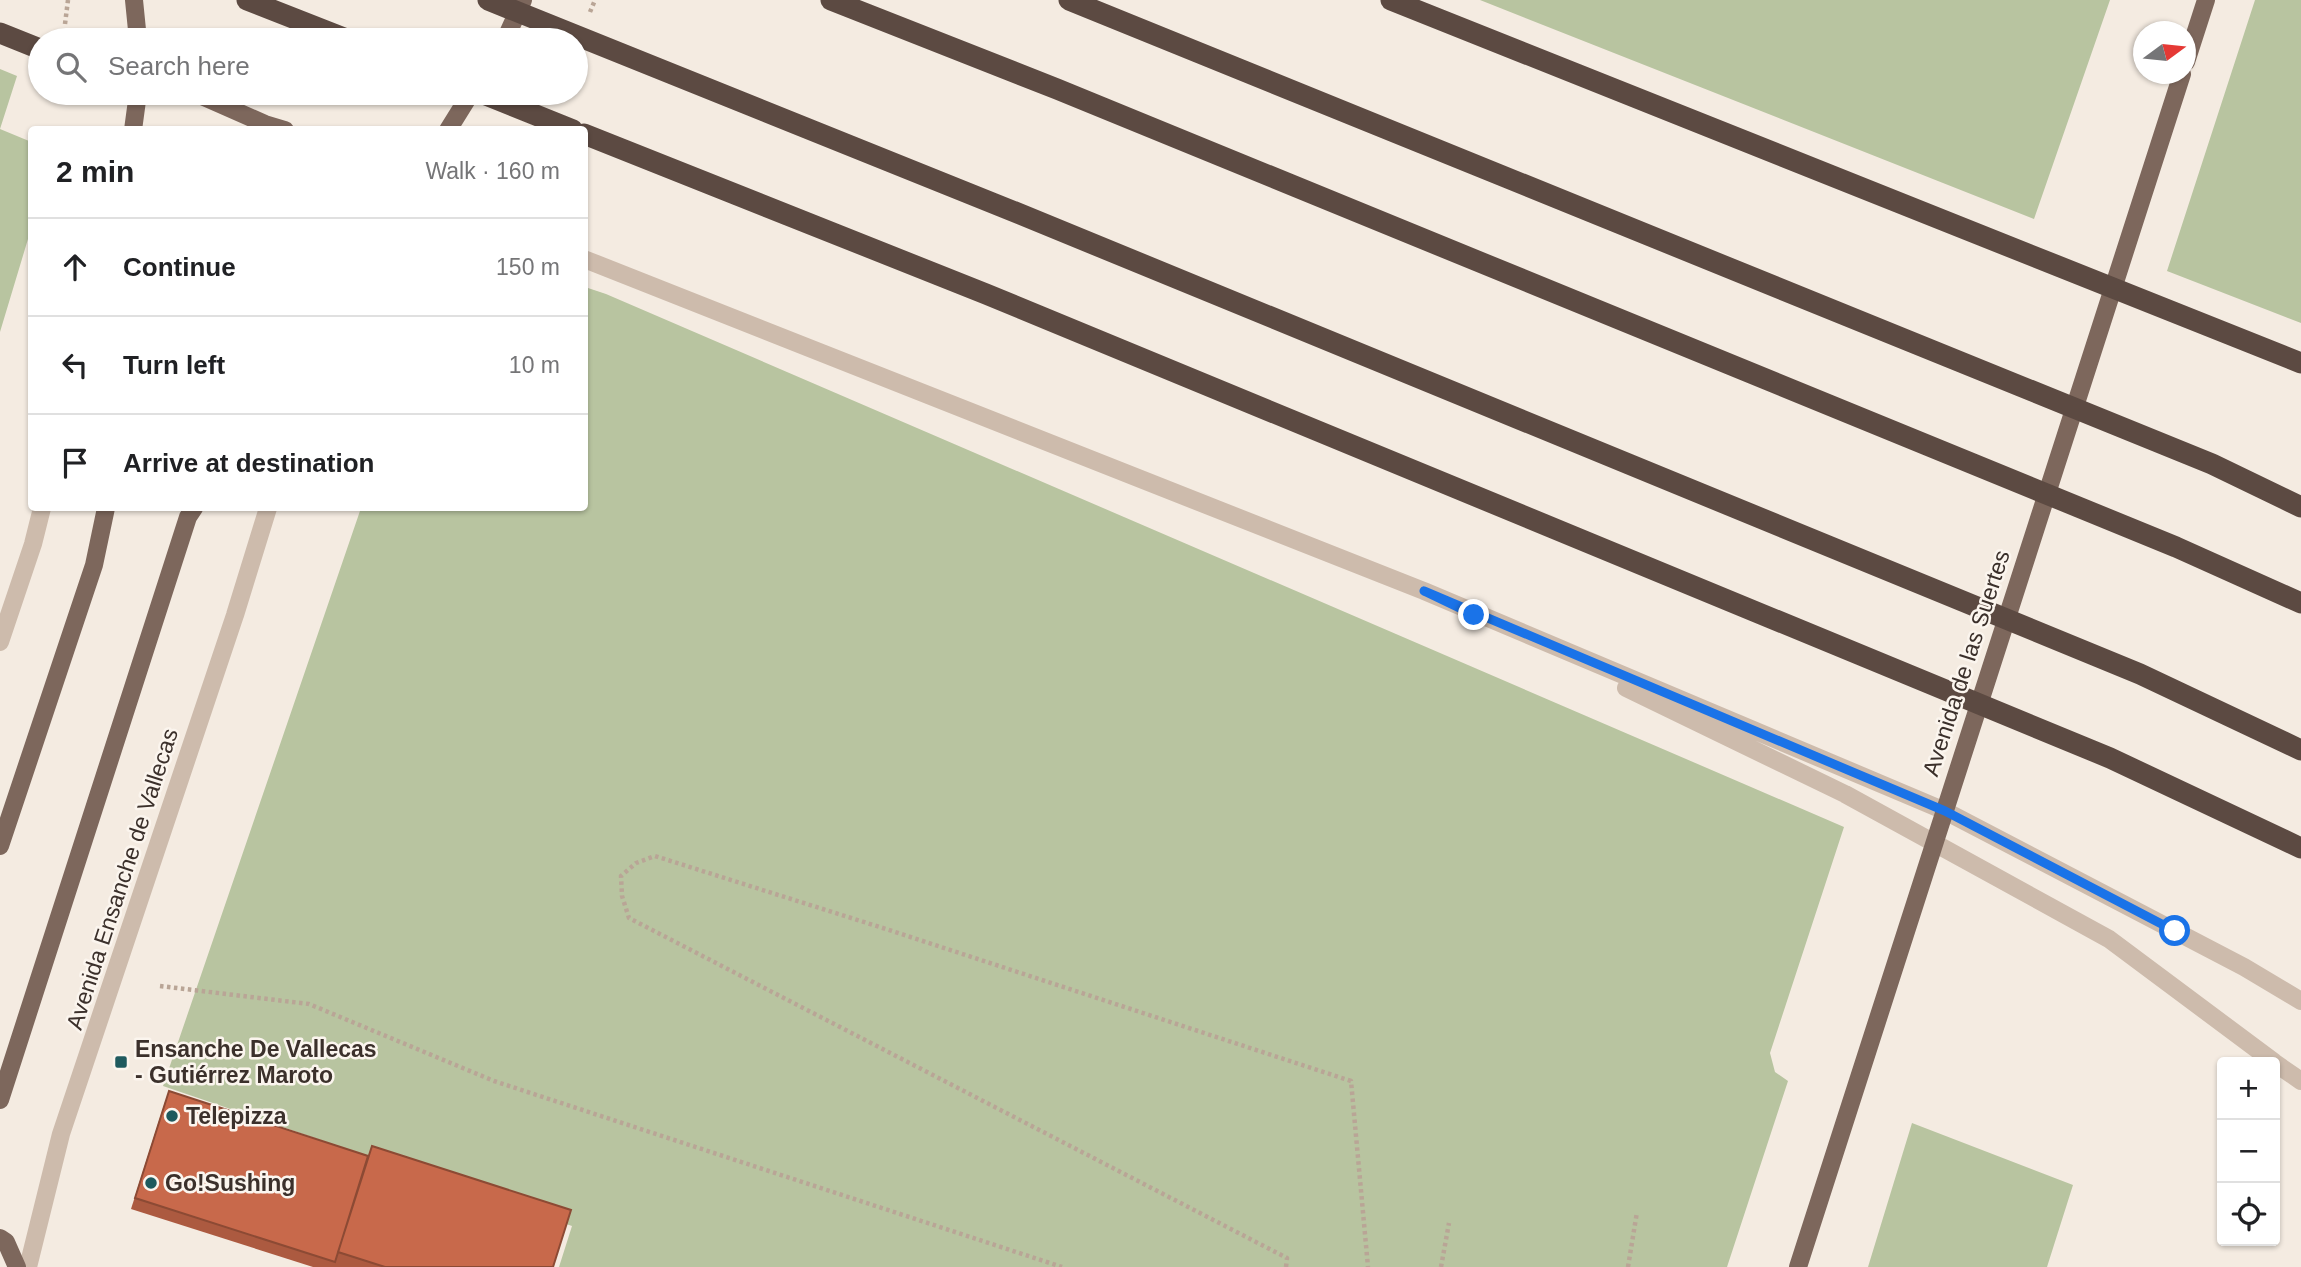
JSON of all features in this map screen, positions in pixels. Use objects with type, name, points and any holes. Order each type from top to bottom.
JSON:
[{"type":"highway","points":[[247,0],[318,28]]},
{"type":"highway","points":[[488,0],[558,28]]},
{"type":"highway","points":[[831,0],[1070,94],[2124,526],[2301,603]]},
{"type":"highway","points":[[1069,0],[2212,464],[2301,507]]},
{"type":"highway","points":[[1391,0],[2301,363]]},
{"type":"highway","points":[[0,33],[28,44]]},
{"type":"highway","points":[[588,40],[1020,214],[2127,669],[2301,750]]},
{"type":"highway","points":[[511,105],[563,126]]},
{"type":"highway","points":[[588,136],[986,294],[2097,752],[2301,848]]},
{"type":"main road","points":[[510,28],[523,0]]},
{"type":"main road","points":[[2196,31],[2206,0]]},
{"type":"main road","points":[[134,4],[137,28]]},
{"type":"main road","name":"Avenida de las Suertes","points":[[1798,1267],[2179,84]]},
{"type":"main road","points":[[134,126],[136,105]]},
{"type":"main road","points":[[222,105],[272,126]]},
{"type":"main road","points":[[450,126],[464,105]]},
{"type":"main road","points":[[0,846],[94,565],[105,511]]},
{"type":"main road","points":[[0,1100],[192,511]]},
{"type":"main road","points":[[0,1238],[6,1242],[17,1267]]},
{"type":"street","points":[[588,261],[1424,591],[1945,811],[2244,967],[2301,1001]]},
{"type":"street","points":[[0,642],[41,511]]},
{"type":"street","name":"Avenida Ensanche de Vallecas","points":[[28,1267],[61,1135],[267,511]]},
{"type":"street","points":[[1424,591],[1845,793],[2109,939],[2267,1057]]},
{"type":"street","points":[[2280,1066],[2301,1081]]},
{"type":"path","points":[[65,24],[68,0]]},
{"type":"path","points":[[1286,1267],[1287,1258],[629,918],[622,896],[621,876],[636,863],[654,856],[1351,1081],[1368,1267]]},
{"type":"path","points":[[160,986],[309,1003],[494,1081],[1062,1267]]},
{"type":"path","points":[[1628,1267],[1637,1212]]},
{"type":"path","points":[[1441,1267],[1449,1223]]},
{"type":"green space","points":[[1480,0],[2110,0],[2034,219]]},
{"type":"green space","points":[[2255,0],[2301,0],[2301,323],[2167,271]]},
{"type":"green space","points":[[0,69],[17,76],[0,129]]},
{"type":"green space","points":[[0,129],[28,141],[28,239],[0,332]]},
{"type":"green space","points":[[588,288],[1844,827],[1770,1053],[1775,1072],[1788,1081],[1727,1267],[559,1267],[572,1226],[163,1086],[360,511],[588,511]]},
{"type":"green space","points":[[1912,1123],[2073,1185],[2047,1267],[1868,1267]]},
{"type":"building","points":[[169,1091],[368,1156],[335,1262],[135,1198]]},
{"type":"building","points":[[372,1146],[571,1210],[553,1267],[385,1267],[338,1252]]},
{"type":"place","name":"Ensanche De Vallecas - Gutiérrez Maroto","points":[[121,1062]]},
{"type":"place","name":"Telepizza","points":[[172,1116]]},
{"type":"place","name":"Go!Sushing","points":[[151,1183]]},
{"type":"route","points":[[1474,615],[1424,591],[1945,811],[2175,931]]}]
